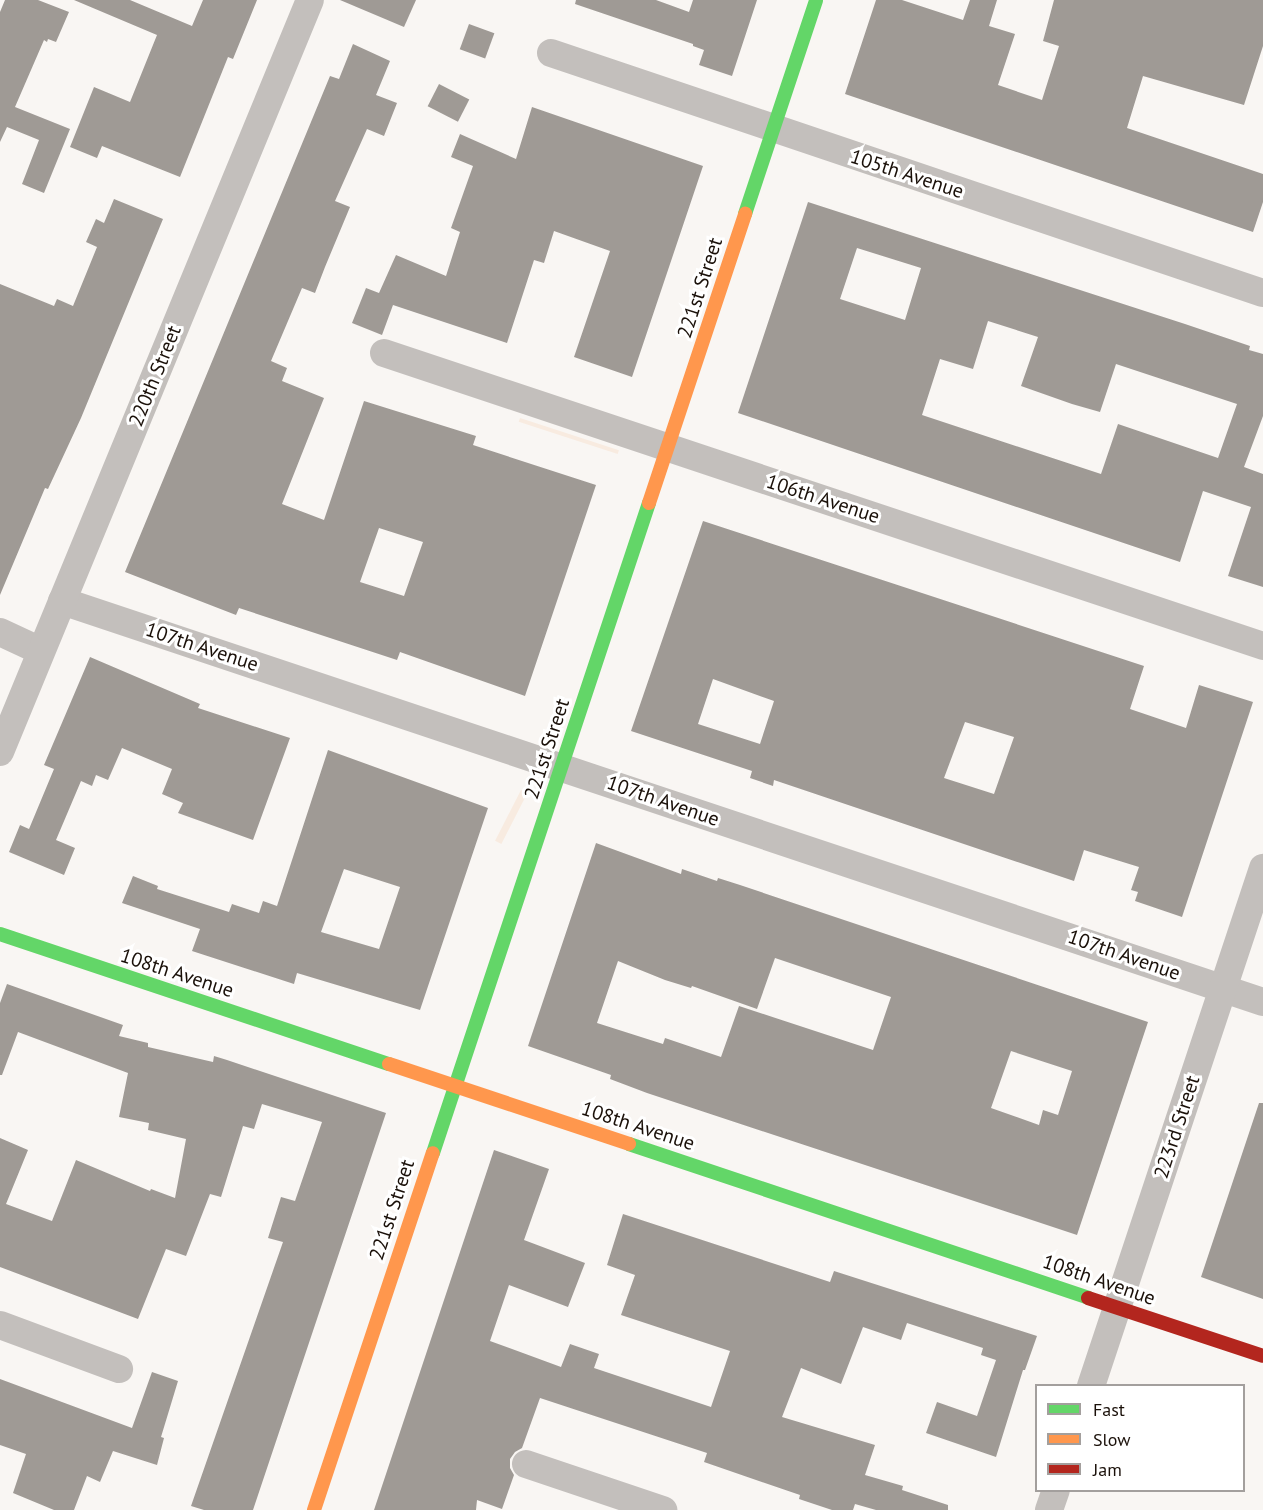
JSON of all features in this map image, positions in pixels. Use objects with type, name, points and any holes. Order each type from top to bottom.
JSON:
[{"type":"street","name":"220th Street","points":[[0,752],[310,0]]},
{"type":"street","name":"221st Street","points":[[314,1510],[816,0]]},
{"type":"street","name":"105th Avenue","points":[[551,53],[1263,293]]},
{"type":"street","name":"106th Avenue","points":[[384,353],[1263,646]]},
{"type":"street","name":"107th Avenue","points":[[62,601],[1263,1002]]},
{"type":"street","points":[[0,632],[42,651]]},
{"type":"street","name":"223rd Street","points":[[1092,1384],[1263,868]]},
{"type":"street","name":"108th Avenue","points":[[0,934],[1263,1356]]},
{"type":"street","points":[[0,1325],[119,1370]]},
{"type":"street","points":[[526,1464],[663,1510]]},
{"type":"street","points":[[1049,1510],[1056,1492]]},
{"type":"shaded area","points":[[520,418],[619,450],[618,454],[519,422]]},
{"type":"shaded area","points":[[521,790],[527,793],[501,844],[495,841]]},
{"type":"building","points":[[5,0],[38,0],[69,12],[56,42],[44,40],[15,107],[70,129],[44,193],[22,184],[39,140],[7,127],[0,142],[0,12]]},
{"type":"building","points":[[74,0],[130,0],[192,26],[203,0],[257,0],[233,59],[228,57],[180,177],[102,146],[97,158],[70,147],[94,87],[130,102],[157,35]]},
{"type":"building","points":[[340,0],[416,0],[404,27]]},
{"type":"building","points":[[576,0],[656,0],[689,12],[693,0],[757,0],[732,76],[699,65],[704,50],[693,44],[575,4]]},
{"type":"building","points":[[876,0],[902,0],[963,20],[970,0],[997,0],[989,26],[1015,34],[998,85],[1042,100],[1059,46],[1043,41],[1054,0],[1263,0],[1263,46],[1244,105],[1143,76],[1127,128],[1263,174],[1263,202],[1253,232],[845,94]]},
{"type":"building","points":[[469,24],[494,33],[485,59],[460,49]]},
{"type":"building","points":[[353,44],[390,61],[376,95],[397,103],[384,136],[367,129],[335,201],[350,207],[315,293],[302,288],[271,361],[287,368],[282,381],[324,398],[282,504],[324,520],[364,401],[476,436],[473,445],[596,485],[525,696],[400,652],[397,660],[239,608],[236,615],[125,572],[330,76],[339,79]],"holes":[[[379,528],[423,542],[404,596],[360,582]]]},
{"type":"building","points":[[439,84],[469,99],[458,122],[428,106]]},
{"type":"building","points":[[532,107],[703,166],[632,377],[574,357],[610,251],[554,231],[544,263],[534,260],[507,343],[393,305],[382,335],[352,323],[366,288],[379,293],[396,255],[446,276],[460,232],[451,228],[473,166],[451,157],[460,134],[516,159]]},
{"type":"building","points":[[114,199],[163,219],[81,418],[48,489],[45,488],[0,595],[0,284],[54,306],[57,299],[73,306],[97,247],[86,242],[96,219],[104,223]]},
{"type":"building","points":[[808,202],[1185,324],[1250,346],[1249,350],[1263,354],[1263,416],[1244,467],[1263,474],[1263,587],[1228,576],[1251,507],[1203,491],[1180,562],[738,413]],"holes":[[[857,248],[921,268],[905,320],[840,299]],[[988,321],[1038,337],[1021,386],[1072,404],[1100,412],[1116,364],[1237,404],[1218,458],[1118,424],[1101,474],[922,415],[940,359],[973,369]]]},
{"type":"building","points":[[703,521],[1144,666],[1130,709],[1186,728],[1199,685],[1253,702],[1182,917],[1135,901],[1138,892],[1131,890],[1139,867],[1084,850],[1074,881],[774,780],[773,786],[750,778],[752,771],[631,731]],"holes":[[[713,679],[774,701],[760,744],[698,724]],[[965,722],[1014,737],[994,794],[944,778]]]},
{"type":"building","points":[[90,657],[200,704],[198,708],[290,738],[253,840],[178,813],[183,803],[162,794],[172,769],[122,748],[108,780],[96,775],[92,786],[81,781],[56,840],[75,848],[64,875],[9,852],[20,825],[29,829],[54,769],[44,765]]},
{"type":"building","points":[[328,750],[488,808],[420,1010],[297,973],[294,984],[192,951],[200,929],[122,903],[133,876],[158,886],[157,889],[229,912],[232,904],[259,913],[263,901],[277,906]],"holes":[[[344,869],[400,887],[379,949],[321,932]]]},
{"type":"building","points":[[596,843],[681,874],[682,869],[717,881],[718,878],[740,885],[1148,1022],[1077,1235],[647,1093],[610,1079],[611,1075],[528,1046]],"holes":[[[775,958],[891,997],[873,1050],[739,1006],[721,1057],[665,1038],[663,1044],[597,1023],[618,961],[665,980],[691,988],[692,986],[757,1009]],[[1011,1051],[1072,1071],[1058,1115],[1043,1110],[1039,1125],[991,1108]]]},
{"type":"building","points":[[7,984],[123,1025],[119,1036],[148,1043],[148,1047],[213,1062],[214,1056],[386,1113],[253,1510],[204,1510],[191,1506],[283,1242],[268,1238],[281,1197],[295,1201],[322,1122],[262,1104],[254,1129],[243,1126],[221,1197],[210,1194],[186,1256],[166,1249],[138,1319],[0,1267],[0,1138],[28,1150],[6,1204],[52,1221],[76,1160],[150,1191],[151,1189],[175,1198],[186,1139],[148,1130],[149,1123],[119,1117],[128,1073],[18,1032],[2,1075],[0,1075],[0,1003]]},
{"type":"building","points":[[1259,1103],[1263,1103],[1263,1299],[1201,1277]]},
{"type":"building","points":[[494,1150],[549,1169],[524,1240],[585,1263],[568,1307],[509,1285],[490,1341],[561,1367],[570,1344],[599,1354],[594,1368],[711,1407],[730,1351],[621,1315],[635,1275],[607,1265],[623,1214],[830,1282],[834,1271],[1037,1336],[1025,1370],[1023,1370],[996,1457],[926,1433],[937,1402],[977,1416],[996,1360],[981,1355],[983,1348],[907,1323],[901,1340],[863,1327],[841,1384],[801,1368],[782,1417],[875,1445],[865,1475],[903,1486],[902,1490],[948,1505],[948,1510],[876,1510],[855,1504],[853,1510],[832,1510],[799,1499],[800,1495],[704,1462],[707,1453],[540,1398],[522,1448],[510,1459],[510,1468],[514,1475],[502,1509],[477,1500],[476,1510],[374,1510]]},
{"type":"building","points":[[152,1372],[178,1381],[161,1437],[164,1438],[157,1465],[113,1451],[100,1482],[87,1476],[74,1510],[54,1510],[13,1493],[26,1454],[0,1445],[0,1379],[132,1428]]},
{"type":"traffic: fast","points":[[745,214],[816,0]]},
{"type":"traffic: fast","points":[[433,1153],[649,503]]},
{"type":"traffic: fast","points":[[0,934],[389,1064]]},
{"type":"traffic: fast","points":[[629,1144],[1088,1298]]},
{"type":"traffic: slow","points":[[649,503],[745,214]]},
{"type":"traffic: slow","points":[[389,1064],[629,1144]]},
{"type":"traffic: slow","points":[[314,1510],[433,1153]]},
{"type":"traffic: jam","points":[[1088,1298],[1263,1356]]}]
